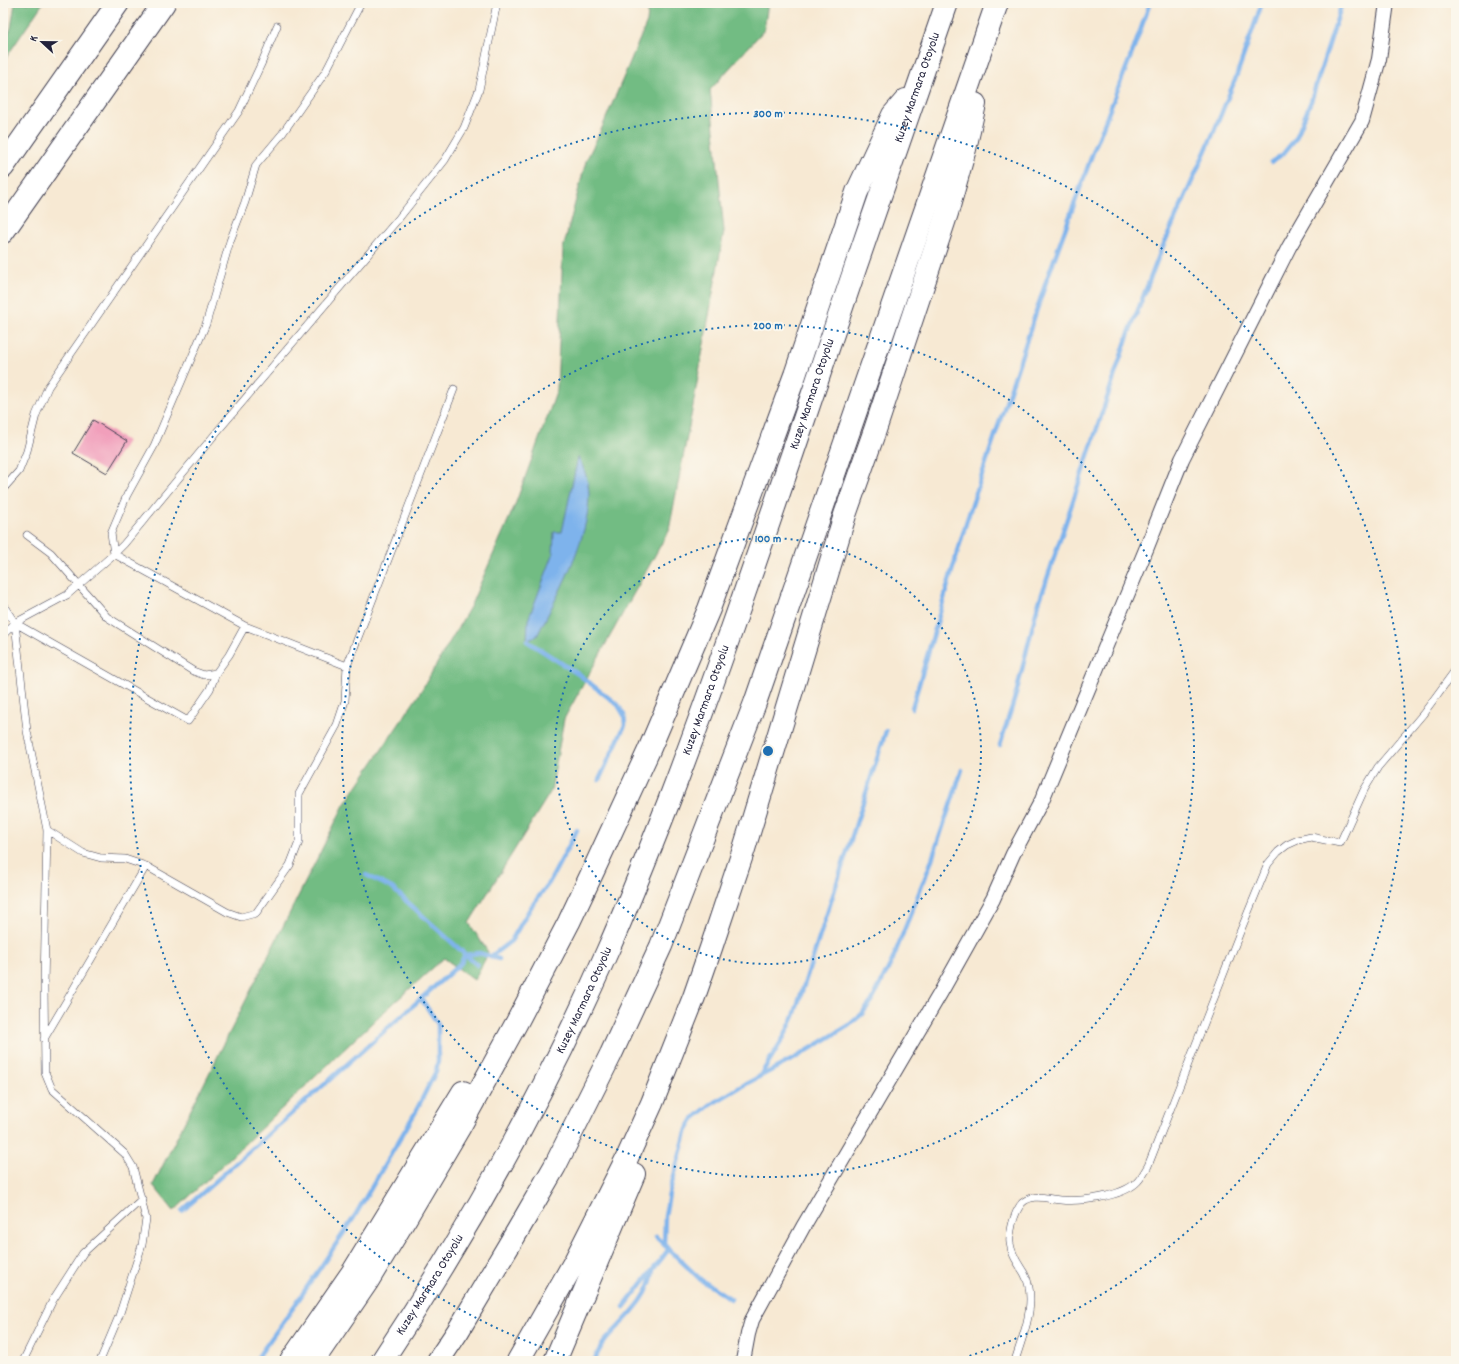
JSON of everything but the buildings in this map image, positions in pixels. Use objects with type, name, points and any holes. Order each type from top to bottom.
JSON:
[{"type":"highway","points":[[3,167],[118,3]]},
{"type":"highway","points":[[3,232],[164,3]]},
{"type":"highway","name":"Kuzey Marmara Otoyolu","points":[[382,1361],[419,1305],[509,1152],[557,1059],[608,951],[656,835],[700,721],[947,3]]},
{"type":"highway","points":[[438,1361],[458,1331],[555,1166],[611,1054],[661,946],[755,703],[997,3]]},
{"type":"highway","points":[[518,1361],[575,1260],[627,1158],[675,1047],[711,948],[729,894],[845,514],[875,430],[946,213],[965,149],[989,26]]},
{"type":"highway","points":[[313,1361],[367,1282],[425,1186],[487,1078],[568,922],[652,743],[709,609],[795,375],[857,192],[893,115],[917,89]]},
{"type":"highway","points":[[555,1361],[656,1124],[695,1024],[715,968],[724,930],[729,894]]},
{"type":"highway","points":[[291,1361],[354,1270],[483,1061],[536,985]]},
{"type":"street","points":[[743,1361],[752,1320],[803,1227],[993,899],[1013,854],[1042,800],[1182,459],[1289,247],[1362,121],[1379,59],[1387,3]]},
{"type":"lane","points":[[114,554],[111,533],[127,495],[154,446],[206,324],[230,241],[245,202],[256,165],[282,134],[326,71],[361,3]]},
{"type":"lane","points":[[3,635],[15,623],[67,595],[114,554],[399,218],[445,160],[464,128],[479,90],[497,3]]},
{"type":"lane","points":[[3,489],[20,471],[27,451],[36,415],[48,387],[239,111],[277,26]]},
{"type":"lane","points":[[47,830],[83,853],[101,858],[125,859],[146,866],[227,912],[241,916],[256,913],[290,865],[299,842],[299,794],[338,725],[345,701],[347,666],[454,389]]},
{"type":"lane","points":[[27,534],[51,553],[107,617],[192,671],[204,675],[216,673]]},
{"type":"lane","points":[[114,554],[245,626],[347,666]]},
{"type":"lane","points":[[3,605],[15,623],[188,721],[210,689],[216,673],[230,655],[245,626]]},
{"type":"lane","points":[[15,623],[27,731],[47,830],[44,987],[45,1072],[52,1089],[125,1154],[133,1167],[146,1220],[142,1244],[119,1316],[100,1361]]},
{"type":"lane","points":[[1015,1361],[1029,1314],[1030,1298],[1024,1274],[1013,1254],[1010,1242],[1012,1225],[1018,1208],[1030,1198],[1036,1197],[1078,1201],[1098,1198],[1126,1190],[1135,1184],[1141,1177],[1148,1166],[1268,864],[1278,852],[1287,845],[1298,840],[1311,837],[1340,843],[1364,790],[1378,767],[1423,714],[1456,669]]},
{"type":"lane","points":[[44,1040],[146,866]]},
{"type":"lane","points":[[23,1361],[53,1300],[83,1253],[142,1199]]},
{"type":"green space","points":[[15,3],[43,3],[3,62],[3,45],[11,28]]},
{"type":"green space","points":[[649,3],[768,3],[764,30],[710,90],[724,231],[669,530],[564,719],[551,791],[469,923],[488,952],[474,980],[444,958],[376,1019],[174,1211],[153,1185],[344,805],[418,696],[470,607],[515,505],[557,390],[563,249],[586,161],[601,130],[647,22]]},
{"type":"water","points":[[578,457],[586,475],[589,490],[588,512],[584,530],[578,549],[562,586],[537,636],[527,641],[528,620],[553,555],[554,532],[562,532]]},
{"type":"waterway","points":[[912,708],[966,523],[1047,279],[1150,3]]},
{"type":"waterway","points":[[1000,745],[1016,694],[1036,612],[1127,338],[1160,253],[1213,134],[1235,80],[1262,3]]},
{"type":"waterway","points":[[1271,162],[1283,154],[1296,138],[1311,101],[1342,3]]},
{"type":"waterway","points":[[527,641],[578,674],[618,705],[624,715],[625,725],[599,780]]},
{"type":"waterway","points":[[760,1076],[784,1037],[794,1016],[886,731]]},
{"type":"waterway","points":[[664,1245],[665,1216],[669,1194],[687,1129],[693,1119],[710,1105],[795,1058],[848,1026],[862,1014],[872,1001],[892,961],[930,865],[962,770]]},
{"type":"waterway","points":[[490,957],[511,941],[531,907],[549,883],[577,830]]},
{"type":"waterway","points":[[366,875],[392,888],[477,965]]},
{"type":"waterway","points":[[465,955],[479,953],[499,959]]},
{"type":"waterway","points":[[182,1211],[461,963],[464,956]]},
{"type":"waterway","points":[[255,1361],[353,1219],[415,1113],[436,1071],[438,1061],[438,1024],[422,1000]]},
{"type":"waterway","points":[[656,1237],[701,1280],[731,1299]]},
{"type":"waterway","points":[[624,1307],[669,1249]]},
{"type":"waterway","points":[[594,1361],[604,1342],[642,1300],[651,1281],[653,1270]]}]
